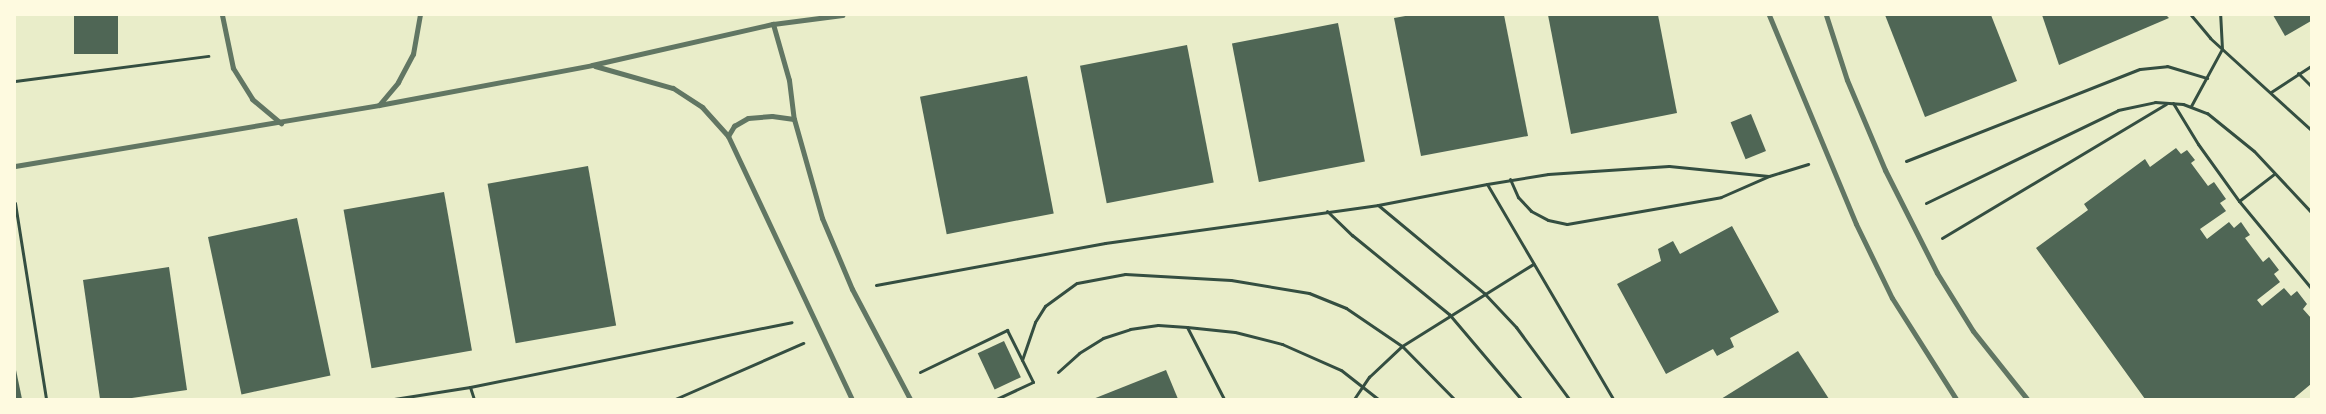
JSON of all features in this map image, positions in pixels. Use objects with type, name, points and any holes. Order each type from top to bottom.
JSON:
[{"type":"street","points":[[222,15],[233,68],[252,99],[281,123]]},
{"type":"street","points":[[379,105],[398,82],[413,54],[420,15]]},
{"type":"street","points":[[15,166],[281,123],[592,65],[773,24],[842,15]]},
{"type":"street","points":[[1769,15],[1828,159],[1892,298],[1956,399]]},
{"type":"street","points":[[1826,15],[1847,80],[1885,170],[1924,248],[1973,331],[2027,399]]},
{"type":"street","points":[[773,24],[789,80],[794,119],[822,218],[852,289],[910,399]]},
{"type":"street","points":[[592,65],[673,88],[702,107],[728,136],[820,336],[852,399]]},
{"type":"street","points":[[728,136],[734,126],[748,118],[772,116],[794,119]]},
{"type":"path","points":[[2191,15],[2222,49],[2311,130]]},
{"type":"path","points":[[2191,106],[2222,49],[2220,15]]},
{"type":"path","points":[[15,82],[229,53]]},
{"type":"path","points":[[1924,153],[2140,69],[2167,66],[2207,78]]},
{"type":"path","points":[[2271,92],[2311,66]]},
{"type":"path","points":[[2298,73],[2311,86]]},
{"type":"path","points":[[1907,212],[2118,110],[2142,103],[2173,103],[2191,106],[2228,128],[2311,212]]},
{"type":"path","points":[[1924,248],[2168,103]]},
{"type":"path","points":[[2173,103],[2198,144],[2239,201],[2311,288]]},
{"type":"path","points":[[1510,179],[1518,196],[1531,211],[1548,220],[1567,224],[1721,197],[1769,176],[1828,159]]},
{"type":"path","points":[[852,289],[1105,243],[1378,204],[1510,179],[1669,166],[1769,176]]},
{"type":"path","points":[[2239,201],[2274,174]]},
{"type":"path","points":[[1487,184],[1613,399]]},
{"type":"path","points":[[15,203],[46,399]]},
{"type":"path","points":[[1378,204],[1484,293],[1516,327],[1569,399]]},
{"type":"path","points":[[1327,211],[1352,235],[1449,314],[1521,399]]},
{"type":"path","points":[[1354,399],[1364,385],[1402,346],[1449,314],[1533,264]]},
{"type":"path","points":[[1022,360],[1035,322],[1045,306],[1061,292],[1076,283],[1125,274],[1231,280],[1308,293],[1346,308],[1402,346],[1454,399]]},
{"type":"path","points":[[394,399],[470,387],[812,318]]},
{"type":"path","points":[[1058,372],[1079,353],[1103,338],[1130,328],[1158,325],[1187,327],[1235,332],[1282,344],[1316,357],[1364,385],[1378,399]]},
{"type":"path","points":[[1187,327],[1224,399]]},
{"type":"path","points":[[900,381],[1007,330],[1032,382],[997,399]]},
{"type":"path","points":[[675,399],[820,336]]},
{"type":"path","points":[[470,387],[474,399]]},
{"type":"building","points":[[74,15],[118,15],[118,54],[74,54]]},
{"type":"building","points":[[1411,15],[1504,15],[1528,136],[1421,156],[1394,18]]},
{"type":"building","points":[[1548,15],[1658,15],[1677,113],[1571,134]]},
{"type":"building","points":[[1885,15],[1991,15],[2017,81],[1925,117]]},
{"type":"building","points":[[2042,15],[2166,15],[2169,18],[2059,65]]},
{"type":"building","points":[[2273,15],[2311,15],[2311,21],[2285,36]]},
{"type":"building","points":[[1338,23],[1365,161],[1259,182],[1232,44]]},
{"type":"building","points":[[1187,45],[1214,182],[1107,203],[1080,66]]},
{"type":"building","points":[[1027,76],[1054,213],[947,234],[920,97]]},
{"type":"building","points":[[1751,114],[1766,151],[1746,159],[1731,122]]},
{"type":"building","points":[[2176,148],[2181,154],[2187,150],[2195,160],[2191,163],[2208,186],[2214,182],[2226,199],[2220,203],[2226,211],[2200,229],[2207,239],[2229,222],[2234,228],[2241,222],[2250,235],[2245,238],[2263,262],[2269,257],[2279,270],[2274,274],[2280,282],[2257,300],[2262,306],[2284,288],[2291,296],[2297,291],[2307,304],[2303,309],[2311,318],[2311,384],[2293,399],[2145,399],[2036,248],[2088,210],[2084,204],[2145,159],[2150,167]]},
{"type":"building","points":[[588,166],[616,326],[516,343],[488,184]]},
{"type":"building","points":[[444,192],[472,351],[372,368],[344,210]]},
{"type":"building","points":[[297,218],[330,375],[241,394],[208,237]]},
{"type":"building","points":[[1732,226],[1779,312],[1730,338],[1734,347],[1717,356],[1713,349],[1666,374],[1617,284],[1661,261],[1658,249],[1673,241],[1680,254]]},
{"type":"building","points":[[169,267],[187,390],[125,399],[100,399],[83,280]]},
{"type":"building","points":[[1004,341],[1021,377],[995,390],[978,353]]},
{"type":"building","points":[[1798,351],[1829,399],[1721,399]]},
{"type":"building","points":[[16,370],[22,399],[15,399]]},
{"type":"building","points":[[1166,370],[1178,399],[1093,399]]}]
